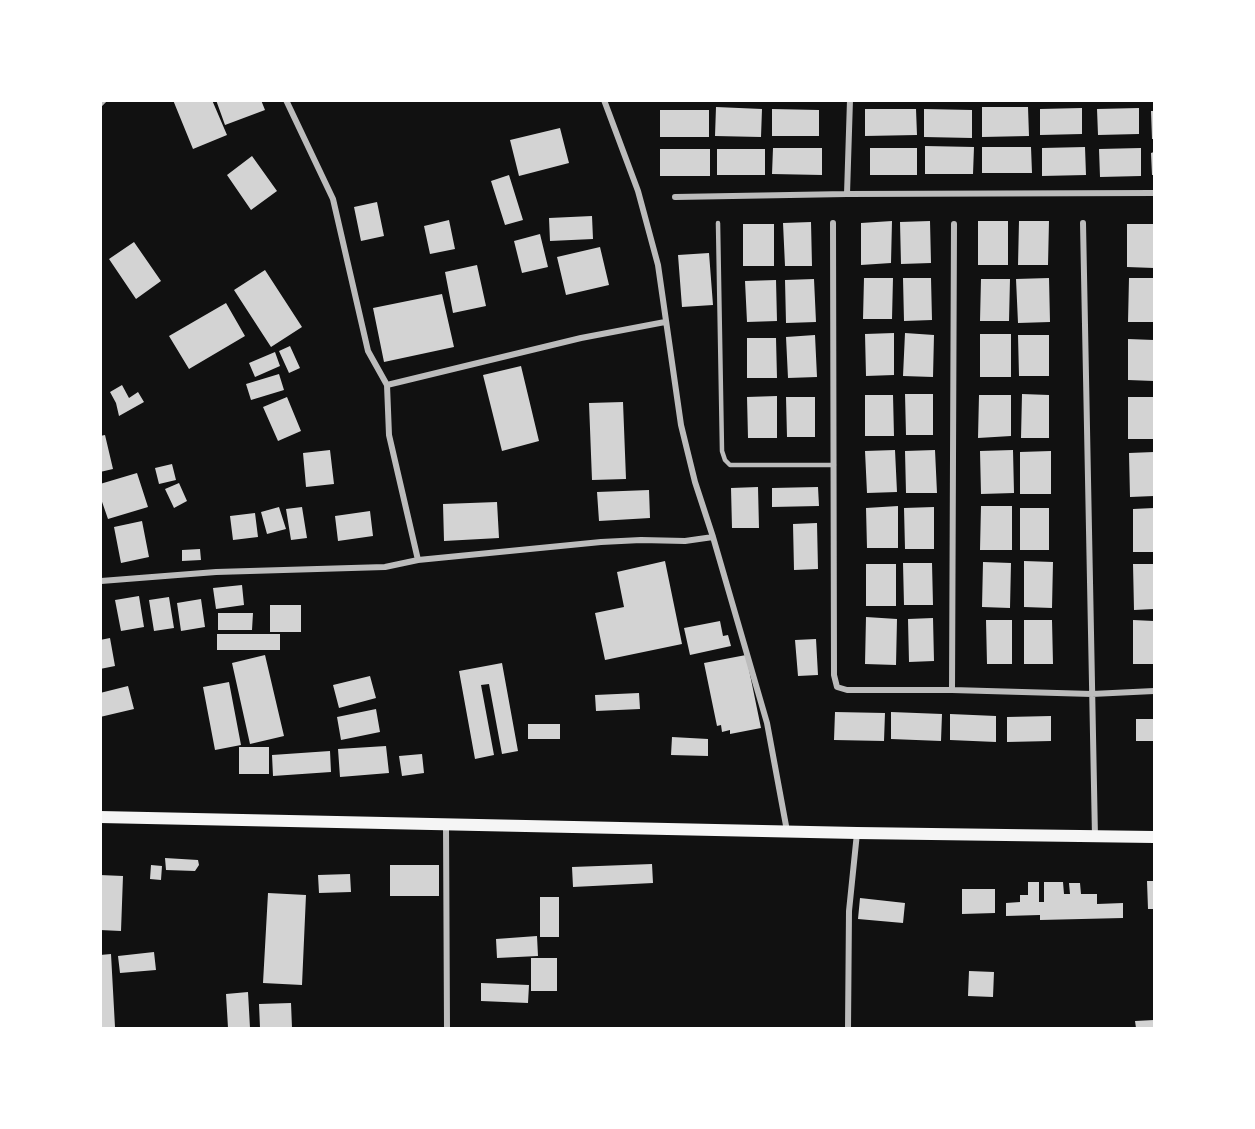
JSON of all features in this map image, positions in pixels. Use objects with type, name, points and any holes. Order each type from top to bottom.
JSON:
[{"type":"main road","points":[[100,816],[1095,838],[1155,837]]},
{"type":"street","points":[[100,104],[104,100]]},
{"type":"street","points":[[286,100],[333,199],[368,351],[387,385],[389,435],[418,560]]},
{"type":"street","points":[[604,100],[638,191],[658,265],[681,425],[694,482],[713,537],[767,723],[787,831]]},
{"type":"street","points":[[847,194],[850,100]]},
{"type":"street","points":[[675,197],[1155,193]]},
{"type":"street","points":[[833,223],[834,675],[837,687],[847,690],[1092,694],[1155,691]]},
{"type":"street","points":[[1083,223],[1095,838]]},
{"type":"street","points":[[952,690],[954,224]]},
{"type":"street","points":[[387,385],[581,338],[665,322]]},
{"type":"street","points":[[101,581],[216,572],[385,567],[418,560],[602,542],[685,541],[713,537]]},
{"type":"street","points":[[446,825],[447,1029]]},
{"type":"street","points":[[848,1029],[849,911],[857,833]]},
{"type":"lane","points":[[718,223],[722,451],[725,460],[730,465],[834,465]]},
{"type":"building","points":[[173,100],[212,100],[227,135],[193,149]]},
{"type":"building","points":[[216,100],[261,100],[265,110],[225,125]]},
{"type":"building","points":[[716,107],[762,109],[761,137],[715,136]]},
{"type":"building","points":[[982,107],[1028,107],[1029,136],[982,137]]},
{"type":"building","points":[[1082,108],[1082,134],[1040,135],[1040,109]]},
{"type":"building","points":[[1139,108],[1139,134],[1098,135],[1097,109]]},
{"type":"building","points":[[772,109],[819,110],[819,136],[772,136]]},
{"type":"building","points":[[865,109],[916,109],[917,135],[865,136]]},
{"type":"building","points":[[924,109],[972,110],[972,138],[924,137]]},
{"type":"building","points":[[660,110],[709,110],[709,137],[660,137]]},
{"type":"building","points":[[1151,111],[1154,111],[1154,139],[1152,139]]},
{"type":"building","points":[[560,128],[569,163],[519,176],[510,140]]},
{"type":"building","points":[[925,146],[974,147],[973,174],[925,174]]},
{"type":"building","points":[[982,147],[1031,147],[1032,173],[982,173]]},
{"type":"building","points":[[1085,147],[1086,175],[1042,176],[1042,148]]},
{"type":"building","points":[[773,148],[822,148],[822,175],[772,174]]},
{"type":"building","points":[[870,148],[917,148],[917,175],[870,175]]},
{"type":"building","points":[[1141,148],[1141,176],[1100,177],[1099,149]]},
{"type":"building","points":[[660,149],[710,149],[710,176],[660,176]]},
{"type":"building","points":[[717,149],[765,149],[765,175],[717,175]]},
{"type":"building","points":[[1154,152],[1154,175],[1152,175],[1151,153]]},
{"type":"building","points":[[252,156],[277,191],[251,210],[227,175]]},
{"type":"building","points":[[509,175],[523,220],[505,225],[491,181]]},
{"type":"building","points":[[377,202],[384,236],[361,241],[354,207]]},
{"type":"building","points":[[592,216],[593,239],[550,241],[549,218]]},
{"type":"building","points":[[449,220],[455,249],[430,254],[424,226]]},
{"type":"building","points":[[892,221],[891,263],[861,265],[861,223]]},
{"type":"building","points":[[930,221],[931,263],[901,264],[900,222]]},
{"type":"building","points":[[978,221],[1008,221],[1008,265],[978,265]]},
{"type":"building","points":[[1019,221],[1049,221],[1048,265],[1018,265]]},
{"type":"building","points":[[811,222],[812,266],[785,266],[783,223]]},
{"type":"building","points":[[743,224],[774,224],[774,266],[743,266]]},
{"type":"building","points":[[1127,224],[1154,224],[1154,268],[1127,267]]},
{"type":"building","points":[[540,234],[548,267],[522,273],[514,241]]},
{"type":"building","points":[[134,242],[161,281],[136,299],[109,259]]},
{"type":"building","points":[[600,247],[609,285],[566,295],[557,257]]},
{"type":"building","points":[[709,253],[713,305],[682,307],[678,255]]},
{"type":"building","points":[[477,265],[486,306],[453,313],[445,272]]},
{"type":"building","points":[[265,270],[302,327],[271,347],[234,290]]},
{"type":"building","points":[[864,278],[893,278],[892,319],[863,319]]},
{"type":"building","points":[[903,278],[931,278],[932,320],[904,321]]},
{"type":"building","points":[[1049,278],[1050,322],[1018,323],[1016,279]]},
{"type":"building","points":[[1129,278],[1154,278],[1154,322],[1128,322]]},
{"type":"building","points":[[814,279],[816,322],[786,323],[785,280]]},
{"type":"building","points":[[981,279],[1010,279],[1009,321],[980,321]]},
{"type":"building","points":[[776,280],[777,321],[747,322],[745,281]]},
{"type":"building","points":[[442,294],[454,347],[384,362],[373,308]]},
{"type":"building","points":[[226,303],[245,336],[189,369],[169,336]]},
{"type":"building","points":[[894,333],[894,375],[866,376],[865,334]]},
{"type":"building","points":[[905,333],[934,335],[933,377],[903,376]]},
{"type":"building","points":[[980,334],[1011,334],[1011,377],[980,377]]},
{"type":"building","points":[[815,335],[817,377],[788,378],[786,337]]},
{"type":"building","points":[[1018,335],[1049,335],[1049,376],[1019,376]]},
{"type":"building","points":[[747,338],[776,338],[777,378],[747,378]]},
{"type":"building","points":[[1128,339],[1154,340],[1154,381],[1128,380]]},
{"type":"building","points":[[290,346],[300,368],[289,373],[279,351]]},
{"type":"building","points":[[275,352],[280,366],[255,377],[249,363]]},
{"type":"building","points":[[521,366],[539,441],[502,451],[483,375]]},
{"type":"building","points":[[279,374],[284,390],[251,400],[246,384]]},
{"type":"building","points":[[122,385],[129,398],[138,392],[144,402],[119,416],[110,392]]},
{"type":"building","points":[[905,394],[933,394],[933,435],[906,435]]},
{"type":"building","points":[[1022,394],[1049,395],[1049,438],[1021,438]]},
{"type":"building","points":[[865,395],[893,395],[894,436],[865,436]]},
{"type":"building","points":[[979,395],[1011,395],[1011,436],[978,438]]},
{"type":"building","points":[[777,396],[777,438],[748,438],[747,397]]},
{"type":"building","points":[[287,397],[301,431],[278,441],[263,407]]},
{"type":"building","points":[[786,397],[815,397],[815,437],[787,437]]},
{"type":"building","points":[[1128,397],[1154,397],[1154,439],[1128,439]]},
{"type":"building","points":[[623,402],[626,479],[592,480],[589,403]]},
{"type":"building","points":[[105,435],[113,469],[100,472],[100,436]]},
{"type":"building","points":[[330,450],[334,484],[306,487],[303,453]]},
{"type":"building","points":[[895,450],[897,492],[867,493],[865,451]]},
{"type":"building","points":[[935,450],[937,493],[906,493],[905,451]]},
{"type":"building","points":[[1013,450],[1014,493],[981,494],[980,451]]},
{"type":"building","points":[[1051,451],[1051,494],[1020,494],[1020,452]]},
{"type":"building","points":[[1154,452],[1154,496],[1130,497],[1129,453]]},
{"type":"building","points":[[172,464],[176,480],[159,484],[155,468]]},
{"type":"building","points":[[137,473],[148,507],[108,519],[100,496],[100,484]]},
{"type":"building","points":[[179,483],[187,501],[174,508],[165,489]]},
{"type":"building","points":[[758,487],[759,528],[732,528],[731,488]]},
{"type":"building","points":[[818,487],[819,506],[772,507],[772,488]]},
{"type":"building","points":[[649,490],[650,518],[599,521],[597,492]]},
{"type":"building","points":[[497,502],[499,538],[444,541],[443,504]]},
{"type":"building","points":[[898,506],[898,548],[867,548],[866,508]]},
{"type":"building","points":[[981,506],[1012,506],[1012,550],[980,550]]},
{"type":"building","points":[[279,507],[286,529],[267,534],[261,512]]},
{"type":"building","points":[[302,507],[307,538],[291,540],[286,509]]},
{"type":"building","points":[[934,507],[934,549],[905,549],[904,508]]},
{"type":"building","points":[[1020,508],[1049,508],[1049,550],[1020,550]]},
{"type":"building","points":[[1154,508],[1154,552],[1133,552],[1133,509]]},
{"type":"building","points":[[370,511],[373,536],[338,541],[335,516]]},
{"type":"building","points":[[255,513],[258,537],[233,540],[230,516]]},
{"type":"building","points":[[142,521],[149,557],[121,563],[114,527]]},
{"type":"building","points":[[817,523],[818,569],[794,570],[793,524]]},
{"type":"building","points":[[200,549],[201,560],[182,561],[182,550]]},
{"type":"building","points":[[665,561],[682,644],[605,660],[595,613],[624,607],[617,572]]},
{"type":"building","points":[[1024,561],[1053,562],[1052,608],[1024,607]]},
{"type":"building","points":[[983,562],[1011,563],[1010,608],[982,607]]},
{"type":"building","points":[[903,563],[932,563],[933,605],[904,605]]},
{"type":"building","points":[[866,564],[896,564],[896,606],[866,606]]},
{"type":"building","points":[[1133,564],[1154,564],[1154,609],[1134,610]]},
{"type":"building","points":[[242,585],[244,605],[216,609],[213,588]]},
{"type":"building","points":[[139,596],[144,627],[121,631],[115,600]]},
{"type":"building","points":[[169,597],[174,628],[154,631],[149,600]]},
{"type":"building","points":[[201,599],[205,627],[181,631],[177,603]]},
{"type":"building","points":[[270,605],[301,605],[301,632],[270,632]]},
{"type":"building","points":[[218,613],[253,613],[252,630],[218,630]]},
{"type":"building","points":[[866,617],[897,619],[896,665],[865,664]]},
{"type":"building","points":[[933,618],[934,661],[909,662],[908,619]]},
{"type":"building","points":[[986,620],[1012,620],[1012,664],[987,664]]},
{"type":"building","points":[[1024,620],[1052,620],[1053,664],[1024,664]]},
{"type":"building","points":[[1133,620],[1154,621],[1154,664],[1133,664]]},
{"type":"building","points":[[720,621],[723,636],[728,635],[731,646],[690,655],[684,628]]},
{"type":"building","points":[[217,634],[280,634],[280,650],[217,650]]},
{"type":"building","points":[[110,638],[115,666],[100,669],[100,640]]},
{"type":"building","points":[[816,639],[818,675],[798,676],[795,640]]},
{"type":"building","points":[[265,655],[284,736],[250,744],[232,663]]},
{"type":"building","points":[[746,655],[761,728],[730,734],[730,730],[722,732],[721,725],[717,726],[704,663]]},
{"type":"building","points":[[502,663],[518,751],[502,754],[489,684],[481,685],[494,755],[475,759],[459,671]]},
{"type":"building","points":[[370,676],[376,698],[339,708],[333,685]]},
{"type":"building","points":[[229,682],[241,745],[215,750],[203,687]]},
{"type":"building","points":[[128,686],[134,709],[100,717],[100,693]]},
{"type":"building","points":[[639,693],[640,709],[596,711],[595,695]]},
{"type":"building","points":[[376,709],[380,732],[341,740],[337,717]]},
{"type":"building","points":[[835,712],[885,713],[884,741],[834,740]]},
{"type":"building","points":[[891,712],[942,714],[941,741],[891,739]]},
{"type":"building","points":[[950,714],[996,716],[996,742],[950,740]]},
{"type":"building","points":[[1051,716],[1051,741],[1007,742],[1007,717]]},
{"type":"building","points":[[1136,719],[1154,719],[1154,741],[1136,741]]},
{"type":"building","points":[[528,724],[560,724],[560,739],[528,739]]},
{"type":"building","points":[[672,737],[708,739],[708,756],[671,755]]},
{"type":"building","points":[[386,746],[389,773],[340,777],[338,749]]},
{"type":"building","points":[[239,747],[269,747],[269,774],[239,774]]},
{"type":"building","points":[[330,751],[331,772],[273,776],[272,755]]},
{"type":"building","points":[[422,754],[424,773],[402,776],[399,756]]},
{"type":"building","points":[[165,858],[198,860],[199,865],[195,871],[166,870]]},
{"type":"building","points":[[652,864],[653,883],[573,887],[572,867]]},
{"type":"building","points":[[151,865],[162,866],[161,880],[150,879]]},
{"type":"building","points":[[390,865],[439,865],[439,896],[390,896]]},
{"type":"building","points":[[350,874],[351,892],[319,893],[318,875]]},
{"type":"building","points":[[100,875],[123,876],[121,931],[100,930]]},
{"type":"building","points":[[1147,881],[1154,881],[1154,909],[1148,909]]},
{"type":"building","points":[[1028,882],[1039,882],[1039,902],[1044,902],[1044,882],[1063,882],[1064,894],[1070,894],[1069,883],[1080,883],[1081,894],[1097,894],[1097,904],[1123,903],[1123,918],[1040,920],[1040,915],[1006,916],[1006,903],[1020,902],[1020,895],[1028,895]]},
{"type":"building","points":[[962,889],[995,889],[995,913],[962,914]]},
{"type":"building","points":[[268,893],[306,895],[302,985],[263,983]]},
{"type":"building","points":[[540,897],[559,897],[559,937],[540,937]]},
{"type":"building","points":[[860,898],[905,903],[903,923],[858,919]]},
{"type":"building","points":[[537,936],[538,956],[497,958],[496,939]]},
{"type":"building","points":[[154,952],[156,970],[120,973],[118,956]]},
{"type":"building","points":[[111,954],[115,1027],[100,1028],[100,955]]},
{"type":"building","points":[[531,958],[557,958],[557,991],[531,991]]},
{"type":"building","points":[[969,971],[994,972],[993,997],[968,996]]},
{"type":"building","points":[[481,983],[529,985],[528,1003],[481,1001]]},
{"type":"building","points":[[248,992],[250,1028],[228,1028],[226,994]]},
{"type":"building","points":[[291,1003],[292,1028],[260,1028],[259,1004]]},
{"type":"building","points":[[1154,1020],[1154,1028],[1136,1028],[1135,1021]]}]
